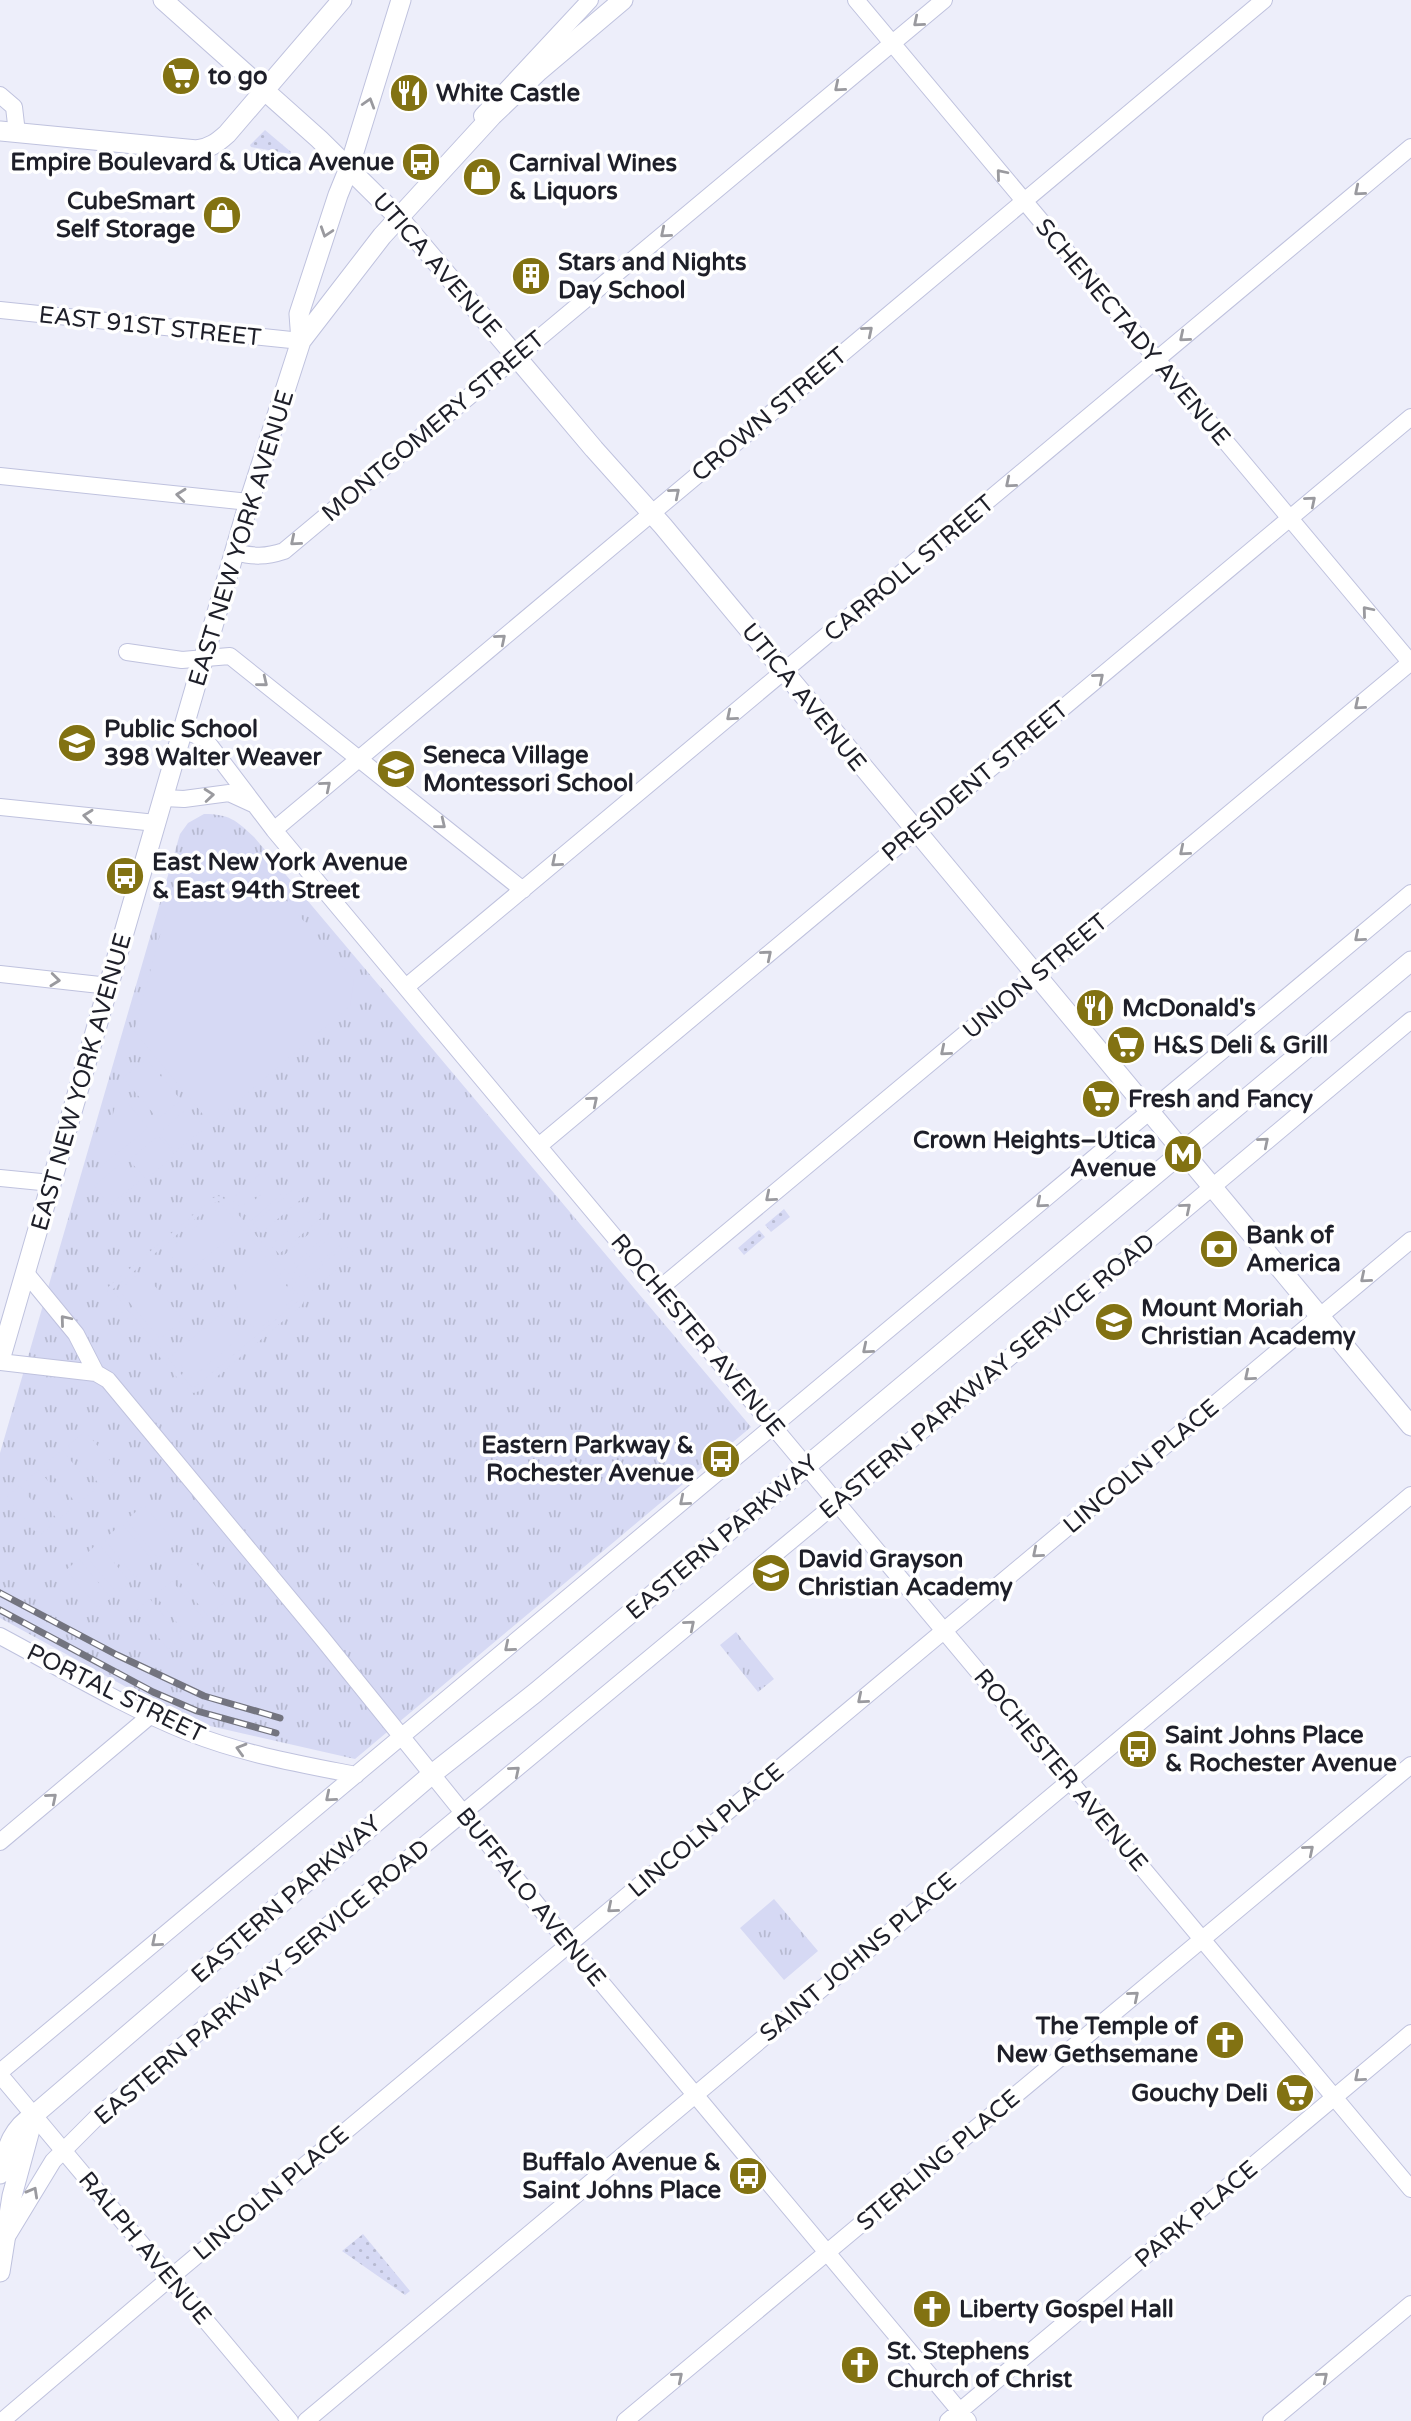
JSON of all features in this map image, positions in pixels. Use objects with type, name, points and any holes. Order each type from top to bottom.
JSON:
[{"type":"main road","name":"UTICA AVENUE","points":[[163,0],[349,168],[399,218],[651,513],[1411,1426]]},
{"type":"main road","points":[[9,132],[197,150],[206,148],[218,143],[227,134],[342,0]]},
{"type":"main road","name":"EAST NEW YORK AVENUE","points":[[0,1361],[249,502],[301,341],[299,314],[349,168],[401,0]]},
{"type":"main road","points":[[301,341],[382,236],[473,137],[539,71],[623,0]]},
{"type":"main road","name":"EASTERN PARKWAY","points":[[0,2174],[20,2124],[34,2115],[431,1775],[535,1693],[1411,961]]},
{"type":"main road","points":[[0,2272],[15,2186],[34,2115]]},
{"type":"street","points":[[473,137],[479,120],[499,95],[590,0]]},
{"type":"street","name":"SCHENECTADY AVENUE","points":[[856,0],[1411,662]]},
{"type":"street","name":"MONTGOMERY STREET","points":[[235,552],[268,556],[284,551],[944,0]]},
{"type":"street","name":"CROWN STREET","points":[[274,830],[1265,0]]},
{"type":"street","points":[[0,95],[14,107],[9,132]]},
{"type":"street","name":"CARROLL STREET","points":[[405,987],[1411,147]]},
{"type":"street","name":"EAST 91ST STREET","points":[[0,310],[301,341]]},
{"type":"street","name":"PRESIDENT STREET","points":[[540,1145],[1411,417]]},
{"type":"street","points":[[0,476],[249,502]]},
{"type":"street","points":[[127,652],[182,660],[230,656],[523,890]]},
{"type":"street","name":"UNION STREET","points":[[659,1289],[1411,662]]},
{"type":"street","name":"ROCHESTER AVENUE","points":[[183,730],[205,739],[274,830],[1411,2189]]},
{"type":"street","points":[[163,798],[184,799],[229,793],[253,804]]},
{"type":"street","points":[[0,807],[156,823]]},
{"type":"street","points":[[0,2073],[1411,894]]},
{"type":"street","points":[[0,974],[109,986]]},
{"type":"street","name":"EASTERN PARKWAY SERVICE ROAD","points":[[7,2237],[37,2185],[63,2150],[99,2115],[837,1502],[1411,1020]]},
{"type":"street","points":[[0,1178],[51,1183]]},
{"type":"street","name":"LINCOLN PLACE","points":[[2,2421],[1411,1240]]},
{"type":"street","name":"BUFFALO AVENUE","points":[[25,1272],[76,1334],[96,1373],[112,1384],[322,1638],[569,1944],[827,2253],[959,2418]]},
{"type":"street","points":[[0,1361],[96,1373]]},
{"type":"street","name":"SAINT JOHNS PLACE","points":[[306,2421],[1411,1495]]},
{"type":"street","name":"PORTAL STREET","points":[[0,1636],[193,1734],[243,1750],[356,1775]]},
{"type":"street","points":[[0,1842],[151,1715]]},
{"type":"street","name":"STERLING PLACE","points":[[625,2421],[1411,1765]]},
{"type":"street","name":"PARK PLACE","points":[[959,2418],[1411,2034]]},
{"type":"street","name":"RALPH AVENUE","points":[[0,2073],[290,2421]]},
{"type":"street","points":[[1271,2421],[1411,2304]]},
{"type":"green space","points":[[265,130],[291,152],[291,154],[251,147]]},
{"type":"green space","points":[[204,814],[232,819],[254,837],[751,1427],[355,1759],[210,1726],[161,1706],[0,1618],[0,1453],[180,834],[188,823]]},
{"type":"green space","points":[[209,836],[221,836],[238,844],[354,980],[350,1006],[211,1124],[134,1031],[179,865],[191,846]]},
{"type":"green space","points":[[146,1059],[181,1100],[158,1119],[123,1078]]},
{"type":"green space","points":[[119,1092],[148,1128],[98,1169]]},
{"type":"green space","points":[[188,1108],[205,1128],[175,1152],[159,1133]]},
{"type":"green space","points":[[158,1136],[175,1155],[146,1179],[129,1160]]},
{"type":"green space","points":[[124,1161],[140,1181],[110,1205],[94,1186]]},
{"type":"green space","points":[[263,1171],[282,1193],[251,1221],[242,1211],[265,1191],[262,1189],[240,1208],[232,1199]]},
{"type":"green space","points":[[296,1187],[305,1196],[261,1233],[253,1224]]},
{"type":"green space","points":[[219,1196],[226,1200],[303,1291],[305,1299],[302,1305],[200,1391],[193,1393],[108,1296],[107,1288],[213,1198]],"holes":[[[219,1201],[300,1297],[195,1387],[191,1386],[112,1290]]]},
{"type":"green space","points":[[314,1208],[322,1217],[279,1254],[271,1245]]},
{"type":"green space","points":[[784,1209],[790,1217],[771,1232],[765,1225]]},
{"type":"green space","points":[[215,1210],[235,1233],[186,1274],[167,1251]]},
{"type":"green space","points":[[325,1220],[333,1230],[290,1267],[282,1257]]},
{"type":"green space","points":[[759,1230],[765,1237],[744,1255],[738,1248]]},
{"type":"green space","points":[[336,1233],[344,1242],[301,1279],[293,1270]]},
{"type":"green space","points":[[346,1245],[354,1254],[311,1292],[303,1282]]},
{"type":"green space","points":[[265,1261],[296,1297],[259,1329],[241,1313],[236,1293],[244,1273]]},
{"type":"green space","points":[[142,1271],[183,1319],[160,1339],[119,1290]]},
{"type":"green space","points":[[221,1314],[240,1337],[192,1378],[172,1355]]},
{"type":"green space","points":[[85,1431],[118,1470],[100,1485],[68,1446]]},
{"type":"green space","points":[[62,1450],[95,1490],[77,1504],[44,1465]]},
{"type":"green space","points":[[39,1470],[71,1509],[58,1520],[25,1481]]},
{"type":"green space","points":[[20,1486],[52,1525],[39,1536],[6,1497]]},
{"type":"green space","points":[[144,1505],[176,1544],[158,1558],[126,1520]]},
{"type":"green space","points":[[122,1524],[154,1562],[135,1577],[104,1539]]},
{"type":"green space","points":[[98,1543],[130,1582],[117,1593],[85,1555]]},
{"type":"green space","points":[[79,1559],[111,1598],[98,1608],[66,1570]]},
{"type":"green space","points":[[195,1562],[227,1600],[208,1616],[176,1577]]},
{"type":"green space","points":[[172,1581],[204,1619],[186,1634],[155,1595]]},
{"type":"green space","points":[[150,1599],[182,1638],[168,1649],[136,1610]]},
{"type":"green space","points":[[736,1632],[774,1679],[758,1692],[720,1645]]},
{"type":"green space","points":[[774,1899],[818,1951],[784,1980],[740,1928]]},
{"type":"green space","points":[[363,2234],[410,2291],[405,2295],[342,2251]]},
{"type":"railway","points":[[0,1593],[117,1655],[204,1696],[280,1718]]},
{"type":"railway","points":[[0,1610],[153,1692],[197,1711],[276,1733]]},
{"type":"place","name":"to go","points":[[181,76]]},
{"type":"place","name":"White Castle","points":[[409,93]]},
{"type":"place","name":"Empire Boulevard & Utica Avenue","points":[[421,162]]},
{"type":"place","name":"Carnival Wines & Liquors","points":[[482,177]]},
{"type":"place","name":"CubeSmart Self Storage","points":[[222,215]]},
{"type":"place","name":"Stars and Nights Day School","points":[[531,276]]},
{"type":"place","name":"Public School 398 Walter Weaver","points":[[77,743]]},
{"type":"place","name":"Seneca Village Montessori School","points":[[396,769]]},
{"type":"place","name":"East New York Avenue & East 94th Street","points":[[125,876]]},
{"type":"place","name":"McDonald's","points":[[1095,1008]]},
{"type":"place","name":"H&S Deli & Grill","points":[[1126,1045]]},
{"type":"place","name":"Fresh and Fancy","points":[[1101,1099]]},
{"type":"place","name":"Crown Heights–Utica Avenue","points":[[1183,1154]]},
{"type":"place","name":"Bank of America","points":[[1219,1249]]},
{"type":"place","name":"Mount Moriah Christian Academy","points":[[1114,1322]]},
{"type":"place","name":"Eastern Parkway & Rochester Avenue","points":[[721,1459]]},
{"type":"place","name":"David Grayson Christian Academy","points":[[771,1573]]},
{"type":"place","name":"Saint Johns Place & Rochester Avenue","points":[[1138,1749]]},
{"type":"place","name":"The Temple of New Gethsemane","points":[[1225,2040]]},
{"type":"place","name":"Gouchy Deli","points":[[1295,2093]]},
{"type":"place","name":"Buffalo Avenue & Saint Johns Place","points":[[748,2176]]},
{"type":"place","name":"Liberty Gospel Hall","points":[[932,2309]]},
{"type":"place","name":"St. Stephens Church of Christ","points":[[860,2365]]}]
